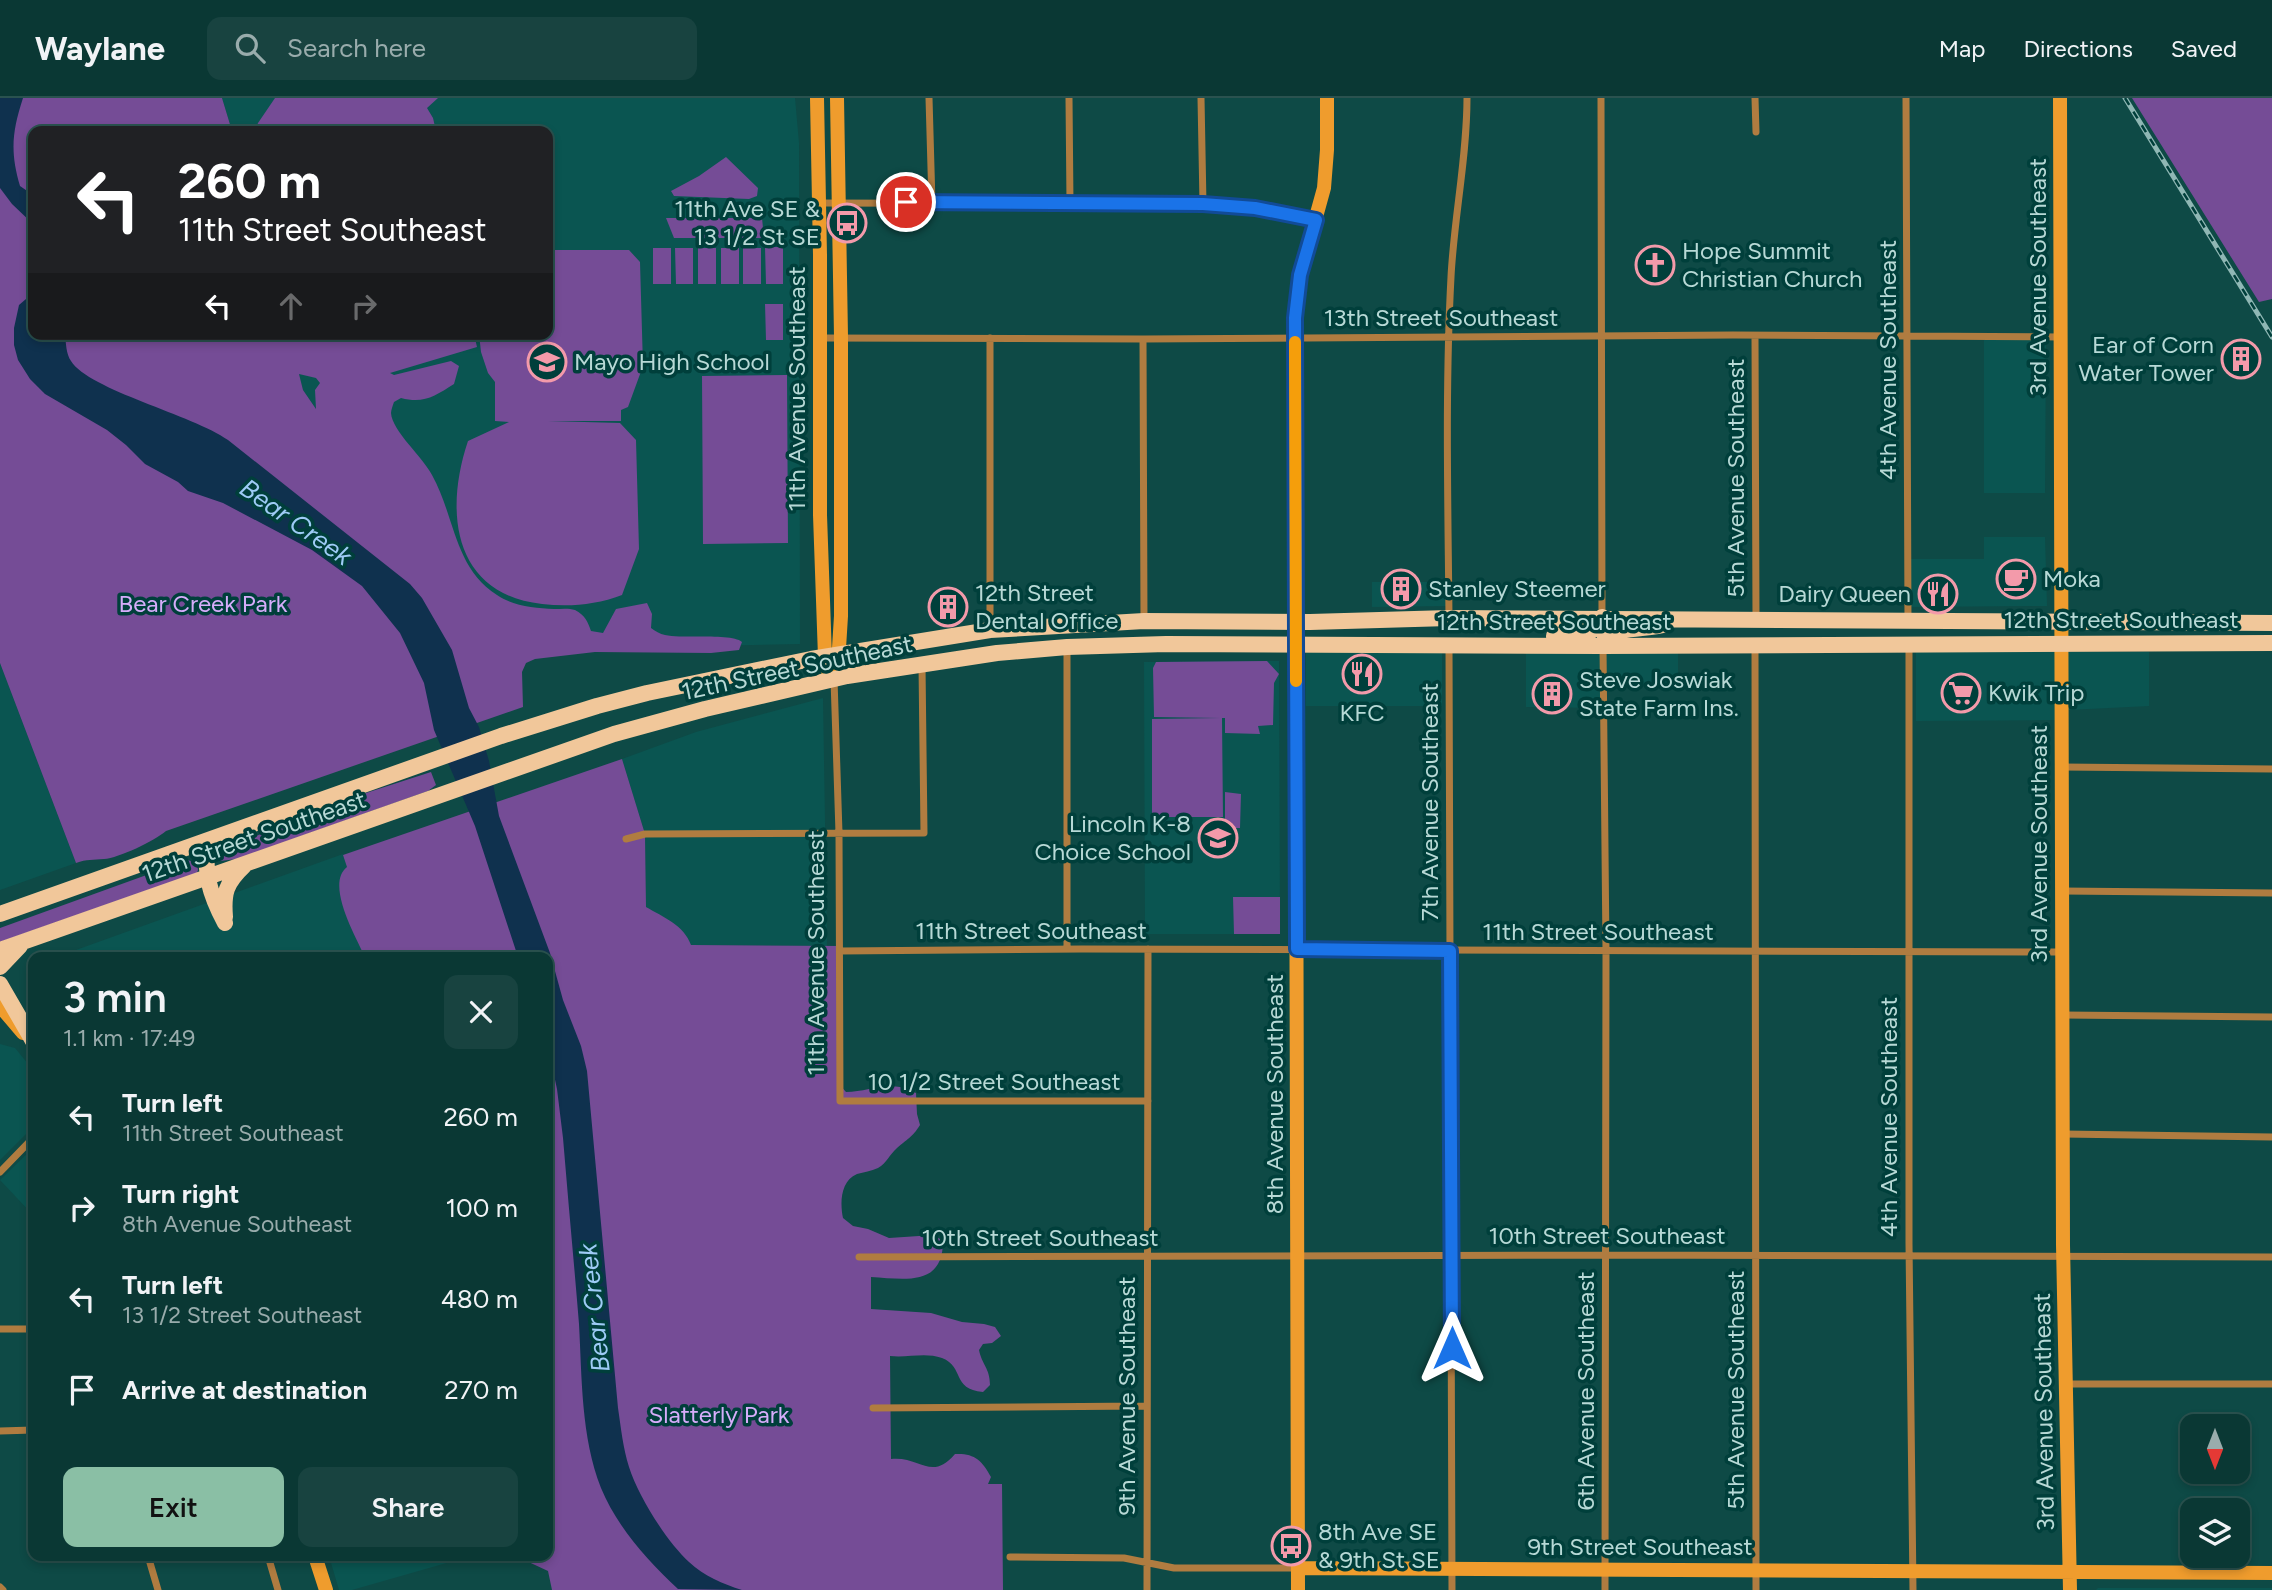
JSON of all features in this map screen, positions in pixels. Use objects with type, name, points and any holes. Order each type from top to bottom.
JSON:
[{"type":"main road","name":"11th Avenue Southeast","points":[[817,98],[820,515],[832,656]]},
{"type":"main road","name":"11th Avenue Southeast","points":[[834,679],[828,671],[841,616],[841,337],[837,98]]},
{"type":"main road","name":"8th Avenue Southeast","points":[[1298,1590],[1295,337],[1300,275],[1324,188],[1327,98]]},
{"type":"main road","name":"3rd Avenue Southeast","points":[[2060,98],[2062,1134],[2070,1590]]},
{"type":"main road","name":"12th Street Southeast","points":[[0,914],[501,736],[585,709],[647,693],[832,656],[990,630],[1144,621],[1602,617],[1908,622],[2272,623]]},
{"type":"main road","points":[[1519,646],[1532,638],[1588,633],[1601,625],[1602,617]]},
{"type":"main road","points":[[1603,646],[1605,638],[1615,631],[1651,628],[1685,618]]},
{"type":"main road","name":"12th Street Southeast","points":[[0,950],[614,734],[705,709],[834,679],[997,653],[1067,647],[1166,644],[1603,646],[2272,643]]},
{"type":"main road","points":[[206,841],[206,878],[225,923],[224,905],[228,884],[247,863]]},
{"type":"main road","points":[[0,967],[23,942]]},
{"type":"main road","points":[[0,984],[28,1034]]},
{"type":"main road","points":[[0,1006],[28,1037]]},
{"type":"main road","points":[[317,1561],[326,1590]]},
{"type":"main road","name":"9th Street Southeast","points":[[1298,1569],[2272,1573]]},
{"type":"street","points":[[929,98],[932,203]]},
{"type":"street","points":[[1069,98],[1070,203]]},
{"type":"street","points":[[1201,98],[1203,204]]},
{"type":"street","points":[[1449,618],[1449,337],[1452,251],[1465,153],[1467,98]]},
{"type":"street","points":[[1601,98],[1602,617]]},
{"type":"street","points":[[1755,98],[1756,132]]},
{"type":"street","name":"4th Avenue Southeast","points":[[1906,98],[1908,622]]},
{"type":"street","points":[[819,203],[1203,204],[1255,208],[1316,220]]},
{"type":"street","name":"5th Avenue Southeast","points":[[1755,336],[1756,620]]},
{"type":"street","name":"13th Street Southeast","points":[[820,338],[2061,337]]},
{"type":"street","points":[[990,338],[990,630]]},
{"type":"street","points":[[1143,339],[1144,621]]},
{"type":"street","name":"4th Avenue Southeast","points":[[1909,644],[1909,1256],[1913,1590]]},
{"type":"street","name":"7th Avenue Southeast","points":[[1449,645],[1452,1590]]},
{"type":"street","name":"5th Avenue Southeast","points":[[1755,645],[1756,1590]]},
{"type":"street","name":"6th Avenue Southeast","points":[[1603,646],[1606,951],[1605,1590]]},
{"type":"street","points":[[1067,647],[1067,949]]},
{"type":"street","points":[[626,839],[645,834],[924,833],[922,664]]},
{"type":"street","name":"11th Avenue Southeast","points":[[834,679],[839,833],[840,1101]]},
{"type":"street","points":[[2062,767],[2272,769]]},
{"type":"street","points":[[2063,891],[2272,893]]},
{"type":"street","name":"9th Avenue Southeast","points":[[1147,1590],[1148,949]]},
{"type":"street","name":"11th Street Southeast","points":[[840,951],[1297,949],[2062,952]]},
{"type":"street","points":[[2062,1015],[2272,1017]]},
{"type":"street","name":"10 1/2 Street Southeast","points":[[840,1101],[1148,1101]]},
{"type":"street","points":[[2062,1134],[2272,1137]]},
{"type":"street","points":[[0,1172],[28,1143]]},
{"type":"street","name":"10th Street Southeast","points":[[859,1257],[2272,1257]]},
{"type":"street","points":[[0,1329],[28,1329]]},
{"type":"street","points":[[2065,1384],[2272,1384]]},
{"type":"street","points":[[873,1408],[1146,1406]]},
{"type":"street","points":[[0,1431],[28,1430]]},
{"type":"street","name":"9th Street Southeast","points":[[1010,1558],[1124,1558],[1174,1568],[1298,1569]]},
{"type":"street","points":[[149,1561],[158,1590]]},
{"type":"street","points":[[269,1561],[278,1590]]},
{"type":"shaded area","name":"Mayo High School","points":[[222,98],[795,98],[799,143],[800,644],[483,651],[303,390],[290,340],[553,340],[553,126],[230,126]]},
{"type":"shaded area","points":[[1984,337],[2046,337],[2045,493],[1984,493]]},
{"type":"shaded area","points":[[1984,537],[2045,537],[2047,606],[1908,607],[1908,559],[1984,559]]},
{"type":"shaded area","points":[[1372,582],[1449,582],[1449,606],[1372,607]]},
{"type":"shaded area","points":[[1306,650],[1442,650],[1442,706],[1306,706]]},
{"type":"shaded area","points":[[2055,650],[2055,720],[1916,721],[1916,651]]},
{"type":"shaded area","points":[[1526,651],[1678,652],[1678,685],[1604,685],[1604,708],[1526,707]]},
{"type":"shaded area","points":[[2068,652],[2149,652],[2149,706],[2068,710]]},
{"type":"shaded area","points":[[1279,661],[1280,934],[1145,934],[1144,662]]},
{"type":"shaded area","points":[[0,663],[76,863],[0,890]]},
{"type":"shaded area","points":[[823,698],[827,946],[691,945],[646,907],[645,834],[622,759],[696,732]]},
{"type":"shaded area","points":[[343,854],[377,952],[74,952]]},
{"type":"shaded area","points":[[0,1044],[15,1048],[28,1064],[28,1132],[0,1160]]},
{"type":"shaded area","points":[[28,1153],[28,1210],[0,1180]]},
{"type":"shaded area","points":[[330,1561],[454,1561],[352,1590],[339,1590]]},
{"type":"shaded area","points":[[2272,1588],[2272,1590],[2096,1590]]},
{"type":"green space","name":"Bear Creek Park","points":[[0,98],[222,98],[230,126],[28,126],[28,340],[475,340],[477,347],[390,373],[394,375],[451,361],[459,366],[454,384],[423,399],[401,398],[394,402],[391,413],[402,436],[432,475],[464,556],[483,584],[503,599],[517,604],[575,610],[586,619],[591,631],[603,633],[616,609],[647,603],[652,614],[651,628],[661,634],[728,638],[742,642],[739,650],[711,653],[595,652],[535,659],[526,663],[522,672],[523,707],[166,831],[118,856],[76,863],[0,663]],"holes":[[[299,374],[316,378],[320,383],[315,390],[316,409],[303,390]]]},
{"type":"green space","points":[[275,98],[438,98],[427,108],[435,126],[257,126]]},
{"type":"green space","points":[[2132,98],[2272,98],[2272,299],[2259,302]]},
{"type":"green space","points":[[726,157],[758,188],[757,196],[749,199],[674,196],[671,191]]},
{"type":"green space","points":[[666,218],[762,218],[764,238],[674,238]]},
{"type":"green space","points":[[765,247],[783,247],[783,284],[766,284]]},
{"type":"green space","points":[[653,248],[671,248],[671,284],[653,284]]},
{"type":"green space","points":[[675,248],[693,248],[693,284],[676,284]]},
{"type":"green space","points":[[698,248],[716,248],[716,284],[698,284]]},
{"type":"green space","points":[[721,248],[739,248],[739,284],[721,284]]},
{"type":"green space","points":[[743,248],[761,248],[761,284],[743,284]]},
{"type":"green space","points":[[553,250],[629,250],[640,262],[643,366],[628,407],[621,410],[621,421],[548,421],[620,423],[636,440],[639,549],[622,595],[582,604],[542,604],[512,597],[490,584],[473,567],[463,545],[457,521],[461,468],[468,441],[509,422],[495,421],[495,382],[488,373],[480,340],[553,340]]},
{"type":"green space","points":[[765,304],[783,304],[783,340],[766,340]]},
{"type":"green space","points":[[787,375],[788,543],[703,544],[702,376]]},
{"type":"green space","points":[[1267,661],[1279,674],[1274,683],[1273,725],[1258,726],[1260,734],[1225,733],[1225,718],[1222,718],[1223,817],[1152,817],[1152,719],[1220,718],[1154,717],[1153,668],[1156,662]]},
{"type":"green space","name":"Slatterly Park","points":[[622,759],[645,834],[646,907],[678,927],[691,945],[840,946],[839,1084],[846,1092],[893,1086],[916,1093],[920,1125],[881,1166],[851,1177],[844,1187],[843,1218],[853,1226],[889,1238],[934,1235],[943,1241],[937,1266],[929,1273],[909,1279],[871,1277],[871,1309],[931,1313],[962,1322],[984,1324],[995,1327],[1001,1336],[992,1343],[983,1344],[979,1350],[990,1379],[990,1385],[983,1392],[966,1387],[954,1367],[942,1358],[929,1355],[890,1356],[891,1459],[932,1467],[947,1462],[955,1454],[967,1455],[984,1466],[991,1477],[988,1484],[1002,1484],[1003,1590],[552,1590],[548,1571],[526,1561],[553,1561],[553,952],[363,952],[341,898],[339,885],[341,875],[347,867],[343,855]]},
{"type":"green space","points":[[431,772],[436,785],[428,791],[237,859],[220,861],[233,845],[366,793]]},
{"type":"green space","points":[[1225,792],[1241,794],[1240,828],[1229,828],[1228,824],[1225,824]]},
{"type":"green space","points":[[188,860],[197,864],[197,873],[0,942],[0,928]]},
{"type":"green space","points":[[1233,897],[1280,897],[1280,934],[1234,934]]},
{"type":"water","points":[[0,98],[23,98],[16,121],[14,152],[20,186],[28,192],[28,219],[0,188]]},
{"type":"water","name":"Bear Creek","points":[[28,297],[28,340],[65,340],[69,358],[81,372],[119,392],[191,421],[228,440],[410,584],[422,598],[452,650],[469,708],[479,727],[489,761],[499,816],[550,952],[516,952],[475,826],[434,730],[424,683],[400,633],[362,586],[312,550],[223,503],[188,491],[178,482],[145,464],[107,430],[45,394],[30,379],[18,360],[14,345],[14,328],[19,305]]},
{"type":"water","name":"Bear Creek","points":[[553,964],[587,1071],[618,1408],[629,1467],[646,1505],[680,1553],[707,1575],[742,1590],[678,1589],[634,1543],[601,1488],[594,1469],[586,1428],[557,1089],[553,1070]]},
{"type":"railway","points":[[2125,98],[2272,337]]},
{"type":"slow traffic","points":[[1295,342],[1296,681]]},
{"type":"place","name":"11th Ave SE & 13 1/2 St SE","points":[[847,223]]},
{"type":"place","name":"Hope Summit Christian Church","points":[[1655,265]]},
{"type":"place","name":"Ear of Corn Water Tower","points":[[2241,359]]},
{"type":"place","name":"Mayo High School","points":[[547,362]]},
{"type":"place","name":"Moka","points":[[2016,579]]},
{"type":"place","name":"Stanley Steemer","points":[[1401,589]]},
{"type":"place","name":"Dairy Queen","points":[[1938,594]]},
{"type":"place","name":"12th Street Dental Office","points":[[948,607]]},
{"type":"place","name":"KFC","points":[[1362,674]]},
{"type":"place","name":"Kwik Trip","points":[[1961,693]]},
{"type":"place","name":"Steve Joswiak State Farm Ins.","points":[[1552,694]]},
{"type":"place","name":"Lincoln K-8 Choice School","points":[[1218,838]]},
{"type":"place","name":"8th Ave SE & 9th St SE","points":[[1291,1546]]},
{"type":"route","points":[[906,202],[1203,204],[1255,208],[1316,220],[1300,275],[1295,318],[1297,949],[1450,951],[1452,1348]]}]
